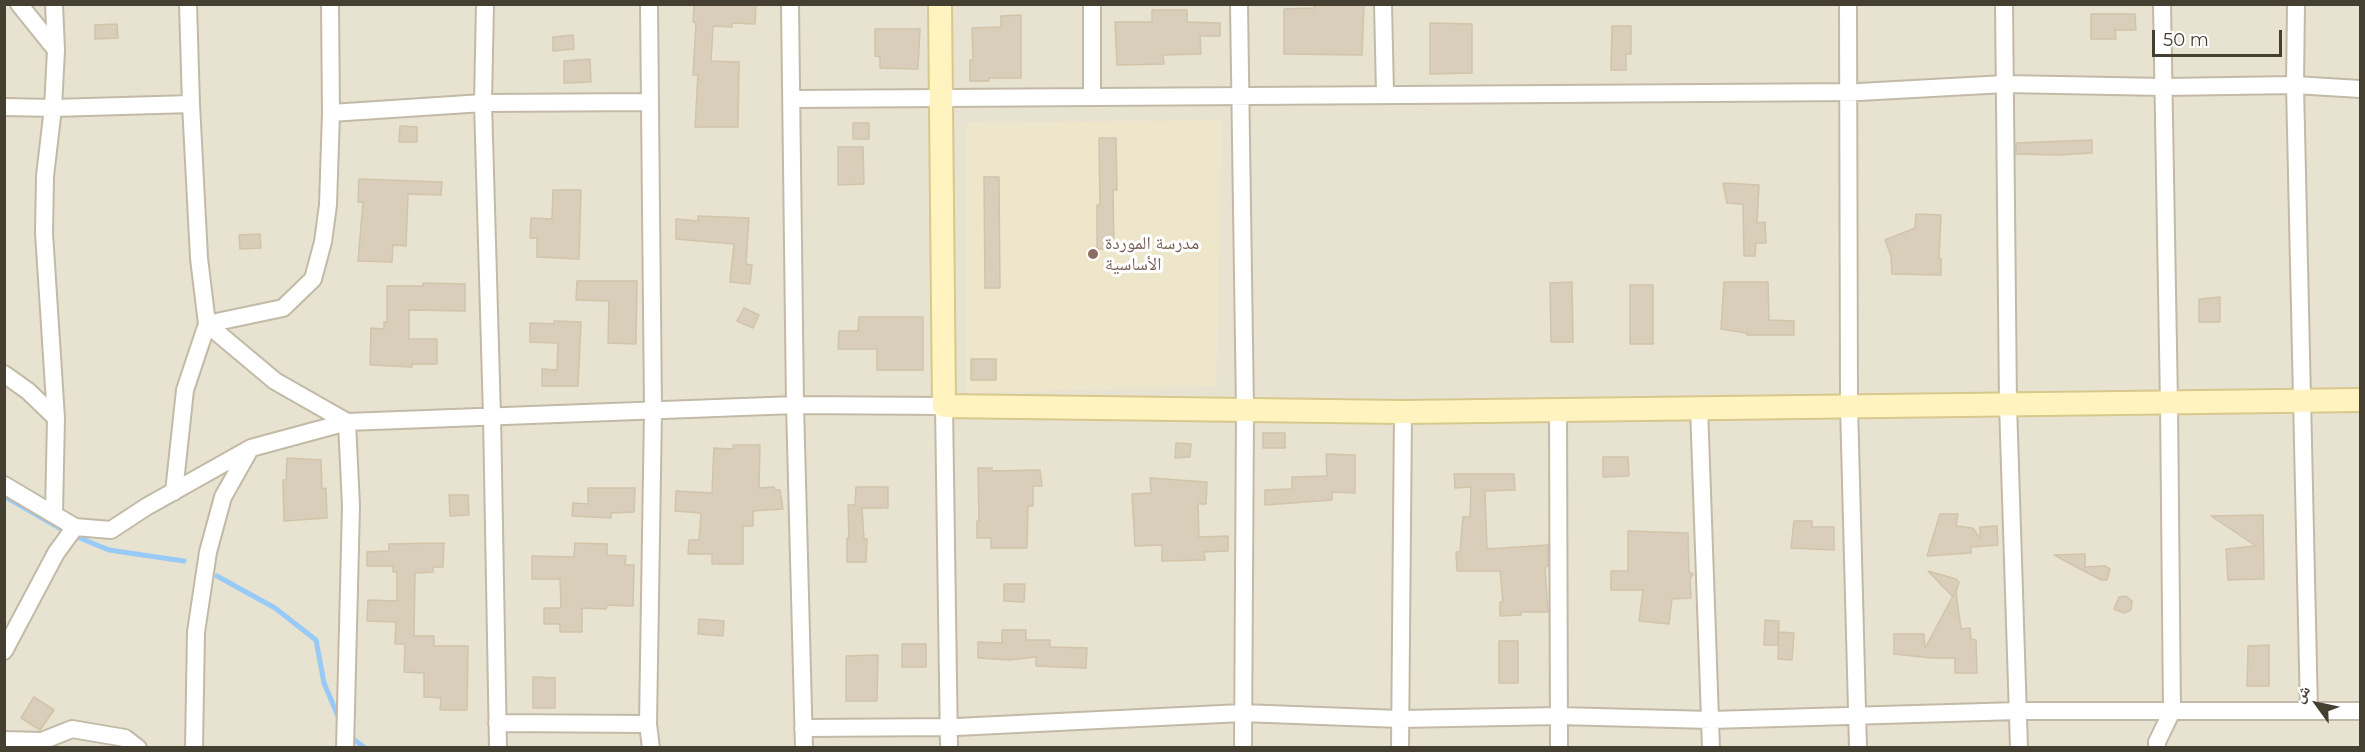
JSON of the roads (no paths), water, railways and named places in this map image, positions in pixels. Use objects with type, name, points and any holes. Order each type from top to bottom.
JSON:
[{"type":"main road","points":[[940,4],[944,406],[1403,412],[2361,400]]},
{"type":"street","points":[[19,4],[56,50]]},
{"type":"street","points":[[54,4],[56,50],[53,108],[45,176],[44,233],[56,418],[54,513]]},
{"type":"street","points":[[174,492],[180,417],[185,390],[207,324],[199,258],[188,4]]},
{"type":"street","points":[[207,324],[283,308],[313,279],[323,242],[328,205],[331,113],[330,4]]},
{"type":"street","points":[[485,4],[483,103],[498,747]]},
{"type":"street","points":[[649,4],[653,410],[648,724],[651,747]]},
{"type":"street","points":[[790,4],[795,405],[804,747]]},
{"type":"street","points":[[1092,4],[1092,97]]},
{"type":"street","points":[[1239,4],[1245,410],[1243,747]]},
{"type":"street","points":[[1383,4],[1385,94]]},
{"type":"street","points":[[2004,4],[2008,404],[2019,747]]},
{"type":"street","points":[[2157,747],[2157,742],[2172,711],[2162,4]]},
{"type":"street","points":[[2296,4],[2295,85],[2309,711]]},
{"type":"street","points":[[1847,5],[1849,406],[1858,747]]},
{"type":"street","points":[[792,99],[1848,92],[2005,84],[2164,87],[2295,85],[2361,89]]},
{"type":"street","points":[[331,113],[483,103],[650,102]]},
{"type":"street","points":[[4,107],[191,104]]},
{"type":"street","points":[[207,324],[275,381],[347,422]]},
{"type":"street","points":[[4,374],[28,391],[56,418]]},
{"type":"street","points":[[4,485],[75,527],[111,530],[146,507],[251,448],[347,422],[795,405],[944,406],[950,747]]},
{"type":"street","points":[[1699,407],[1711,747]]},
{"type":"street","points":[[1558,409],[1559,747]]},
{"type":"street","points":[[1400,747],[1403,412]]},
{"type":"street","points":[[345,747],[351,506],[347,422]]},
{"type":"street","points":[[194,747],[196,632],[208,552],[224,497],[251,448]]},
{"type":"street","points":[[4,651],[56,554],[75,527]]},
{"type":"street","points":[[804,728],[949,727],[1242,712],[1400,719],[1559,716],[1711,720],[2018,711],[2361,711]]},
{"type":"street","points":[[497,723],[648,724]]},
{"type":"street","points":[[4,740],[42,741],[72,729],[125,738],[138,747]]},
{"type":"waterway","points":[[4,496],[70,534],[109,550],[184,561]]},
{"type":"waterway","points":[[217,576],[275,608],[316,640],[324,683],[340,721]]},
{"type":"waterway","points":[[349,736],[365,748]]},
{"type":"place","name":"مدرسة الموردة الأساسية","points":[[1093,254]]}]
